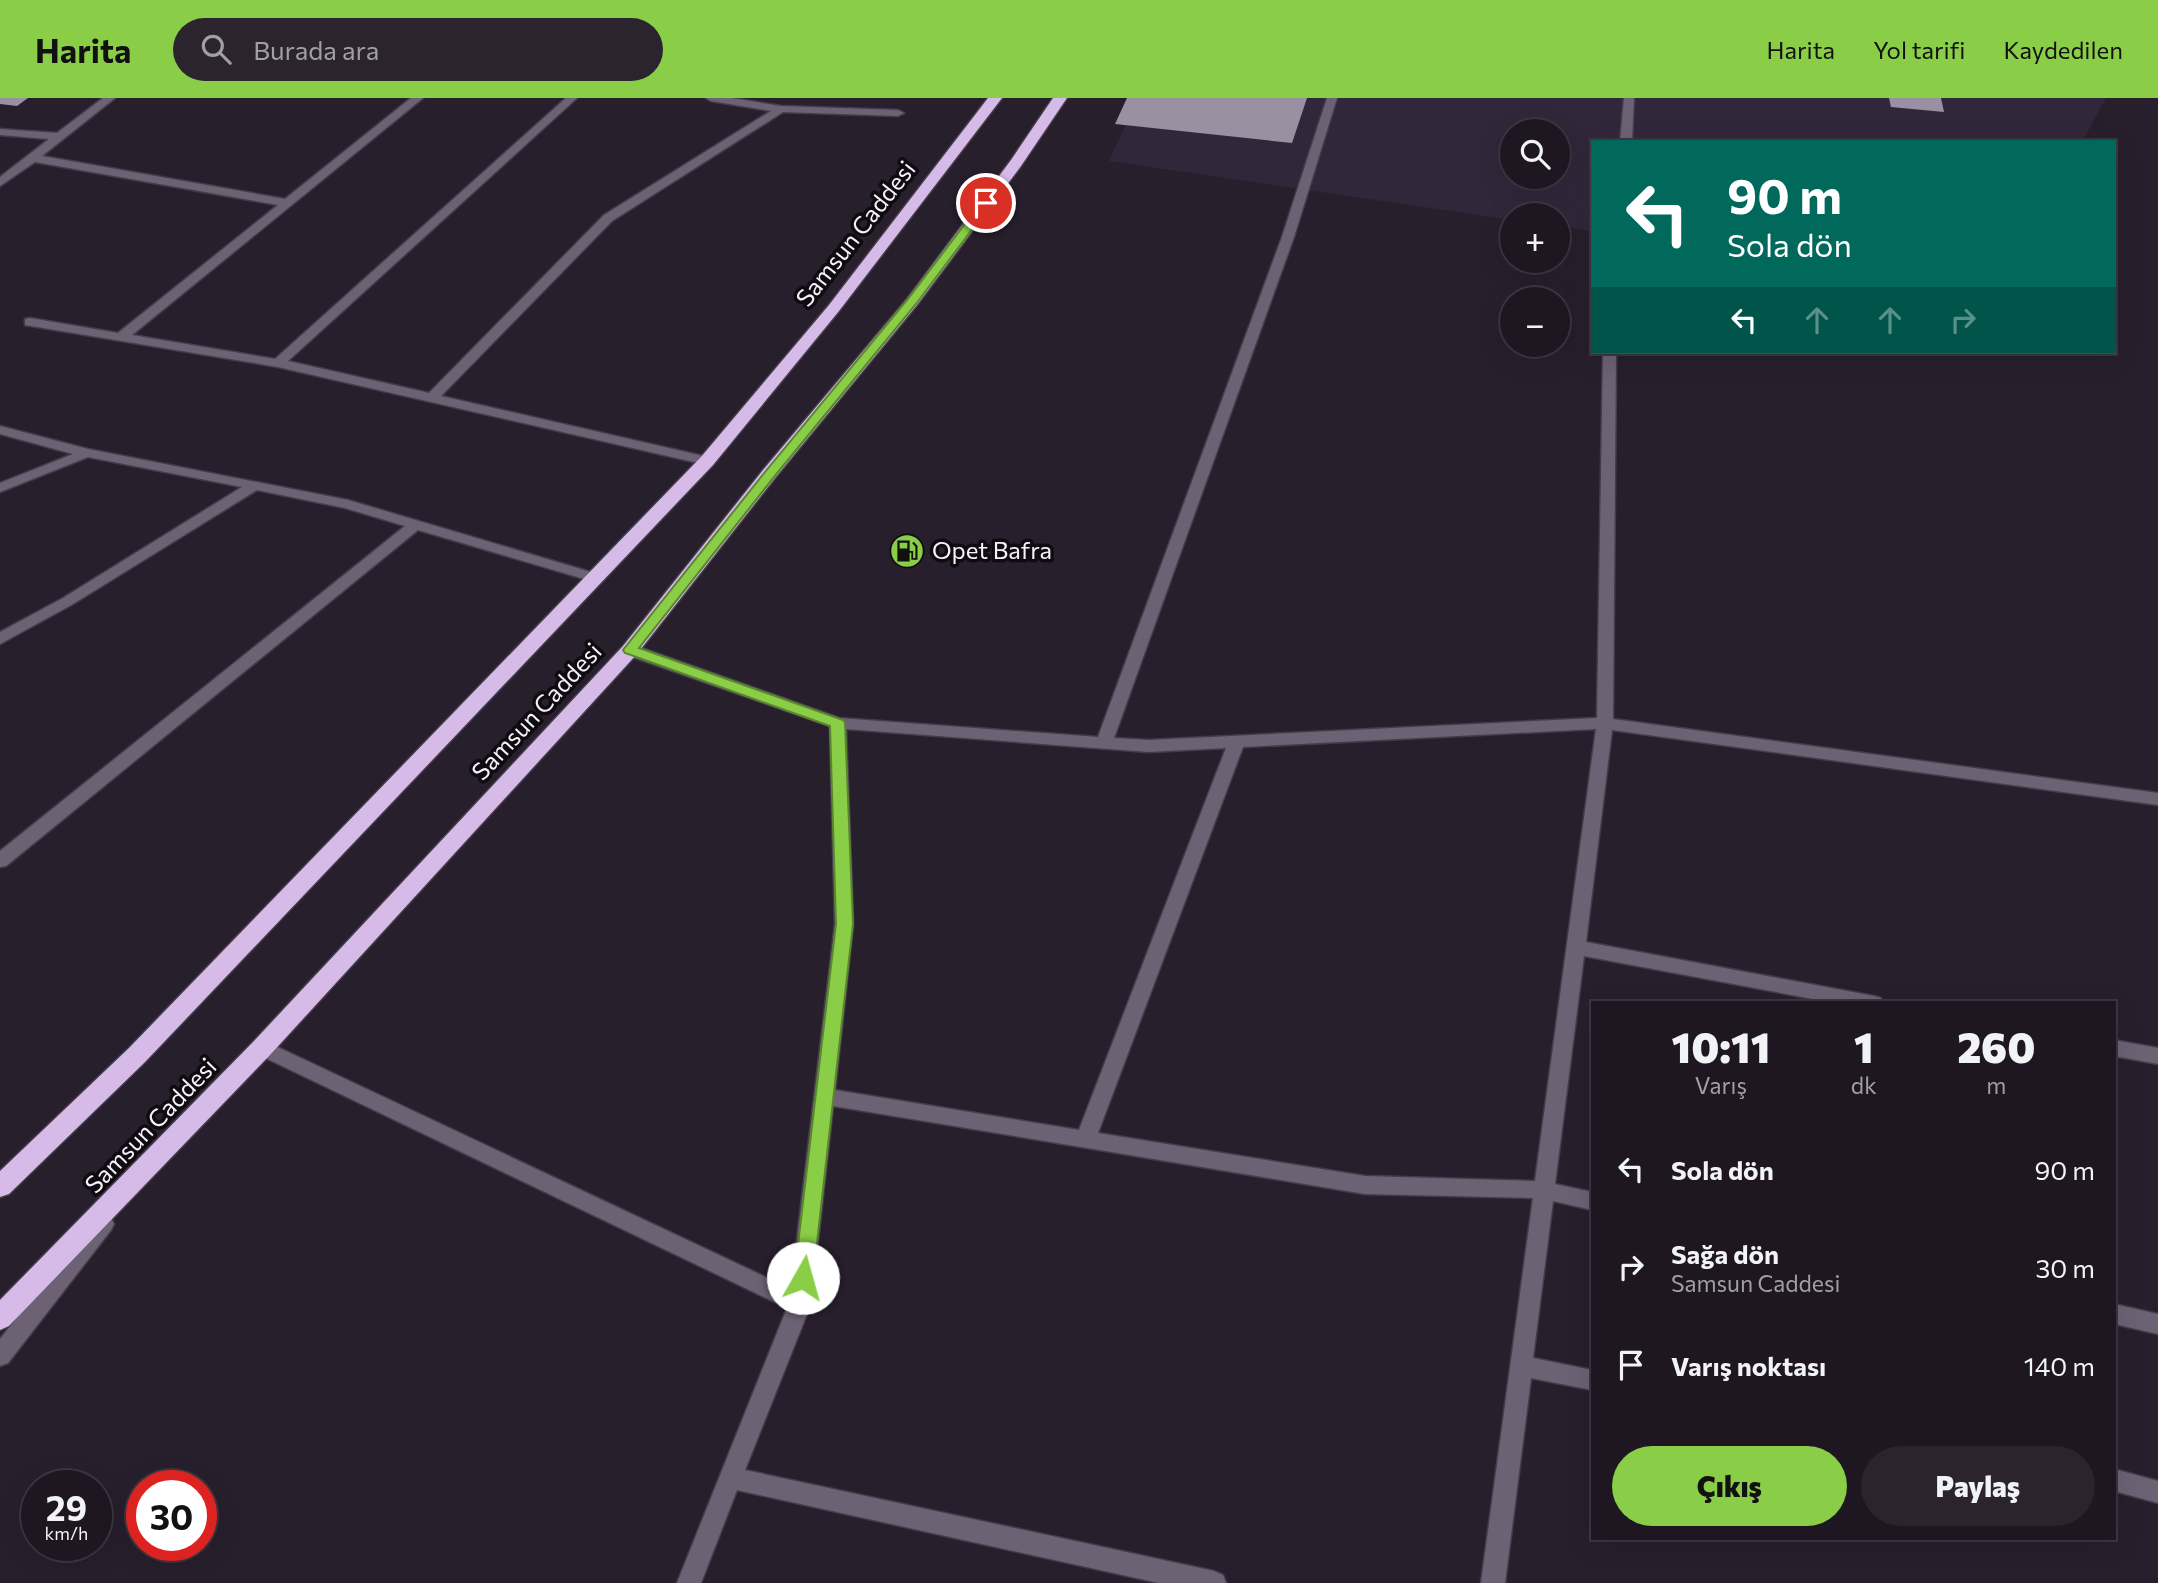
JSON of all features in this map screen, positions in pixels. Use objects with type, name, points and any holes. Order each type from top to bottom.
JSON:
[{"type":"highway","name":"Samsun Caddesi","points":[[0,1187],[137,1055],[707,461],[834,308],[995,98]]},
{"type":"highway","name":"Samsun Caddesi","points":[[0,1318],[262,1048],[630,650],[769,474],[912,302],[1016,163],[1060,98]]},
{"type":"street","points":[[0,183],[110,98]]},
{"type":"street","points":[[121,337],[418,98]]},
{"type":"street","points":[[278,363],[572,98]]},
{"type":"street","points":[[711,98],[781,108],[898,113]]},
{"type":"street","points":[[1104,743],[1288,237],[1332,98]]},
{"type":"street","points":[[1626,140],[1629,98]]},
{"type":"street","points":[[431,399],[608,218],[781,108]]},
{"type":"street","points":[[0,132],[60,137]]},
{"type":"street","points":[[32,159],[286,203]]},
{"type":"street","points":[[30,322],[278,363],[707,461]]},
{"type":"street","points":[[1493,1583],[1605,723],[1610,354]]},
{"type":"street","points":[[0,430],[88,453],[348,504],[596,578]]},
{"type":"street","points":[[0,488],[88,453]]},
{"type":"street","points":[[0,639],[68,601],[254,486]]},
{"type":"street","points":[[0,861],[415,525]]},
{"type":"street","points":[[630,650],[838,723],[1149,746],[1605,723],[2158,799]]},
{"type":"street","points":[[689,1583],[800,1304],[844,924],[838,723]]},
{"type":"street","points":[[1086,1139],[1237,741]]},
{"type":"street","points":[[1575,947],[1863,1001]]},
{"type":"street","points":[[262,1048],[800,1304]]},
{"type":"street","points":[[2116,1048],[2158,1056]]},
{"type":"street","points":[[824,1096],[1365,1185],[1543,1190],[1591,1201]]},
{"type":"street","points":[[0,1356],[150,1166]]},
{"type":"street","points":[[2116,1314],[2158,1324]]},
{"type":"street","points":[[1520,1366],[1591,1380]]},
{"type":"street","points":[[731,1478],[1214,1583]]},
{"type":"street","points":[[2116,1481],[2158,1492]]},
{"type":"shaded area","points":[[1138,98],[2106,98],[2083,140],[1591,140],[1591,231],[1570,228],[1570,203],[1500,203],[1500,218],[1109,161]]},
{"type":"building","points":[[0,98],[28,98],[17,106],[0,104]]},
{"type":"building","points":[[1127,98],[1307,98],[1292,143],[1115,124]]},
{"type":"building","points":[[1889,98],[1941,98],[1944,112],[1891,107]]},
{"type":"place","name":"Opet Bafra","points":[[907,551]]},
{"type":"route","points":[[803,1278],[844,924],[838,723],[630,650],[769,474],[912,302],[986,203]]}]
